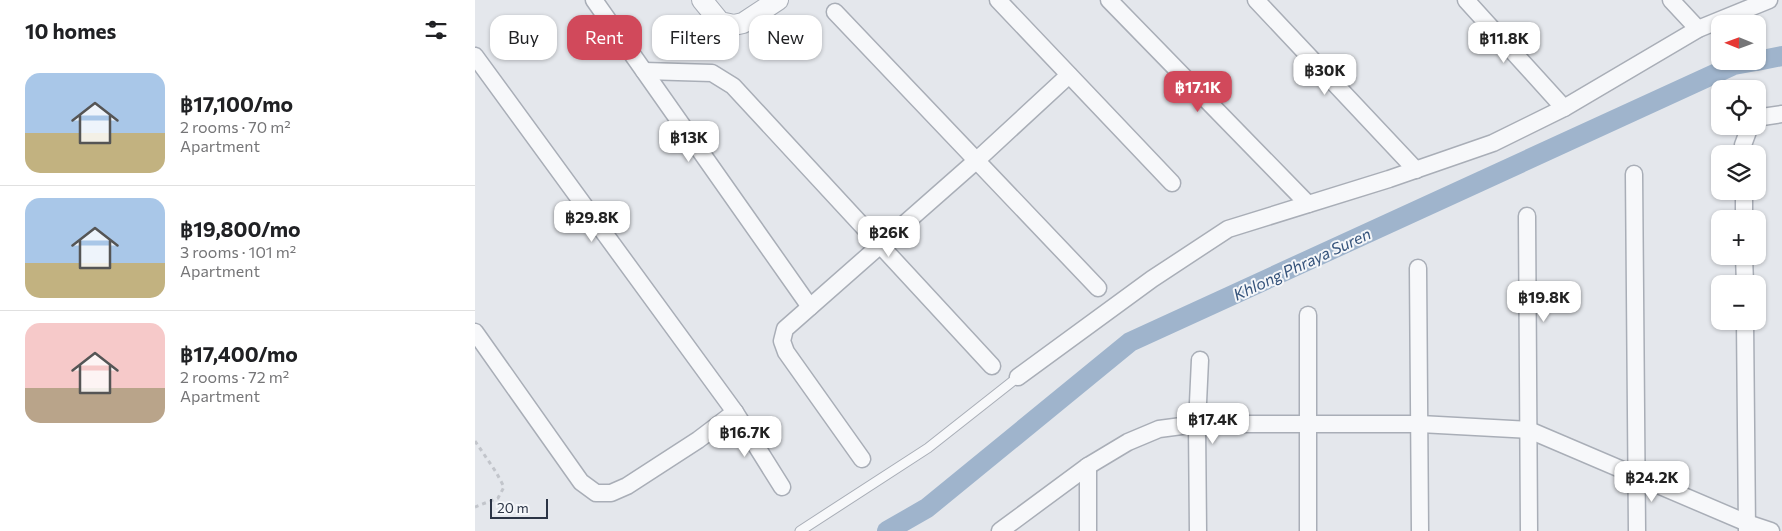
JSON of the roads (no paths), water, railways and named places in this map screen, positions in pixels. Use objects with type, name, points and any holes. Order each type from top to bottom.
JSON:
[{"type":"street","points":[[594,0],[810,307]]},
{"type":"street","points":[[702,0],[720,22],[734,25],[743,23],[778,0]]},
{"type":"street","points":[[998,0],[1172,183]]},
{"type":"street","points":[[1109,0],[1308,204]]},
{"type":"street","points":[[1256,0],[1416,170]]},
{"type":"street","points":[[1467,0],[1564,108]]},
{"type":"street","points":[[1671,0],[1698,29]]},
{"type":"street","points":[[1018,377],[1152,279],[1228,229],[1416,170],[1493,143],[1564,108],[1698,29],[1769,0]]},
{"type":"street","points":[[835,12],[1098,288]]},
{"type":"street","points":[[475,56],[735,412],[782,487]]},
{"type":"street","points":[[644,71],[712,73],[733,86],[992,366]]},
{"type":"street","points":[[862,460],[787,352],[782,341],[785,329],[977,160],[1069,75]]},
{"type":"street","points":[[1766,116],[1782,114]]},
{"type":"street","points":[[1634,174],[1637,531]]},
{"type":"street","points":[[1527,216],[1529,531]]},
{"type":"street","points":[[1418,268],[1420,531]]},
{"type":"street","points":[[1308,315],[1308,531]]},
{"type":"street","points":[[1745,330],[1747,527]]},
{"type":"street","points":[[475,332],[581,482],[596,493],[611,493],[627,486],[698,440],[735,412]]},
{"type":"street","points":[[1198,531],[1197,424],[1200,360]]},
{"type":"street","points":[[1000,531],[1088,466],[1128,442],[1159,429],[1197,424],[1420,424],[1529,430],[1747,527],[1771,531]]},
{"type":"street","points":[[1088,466],[1088,531]]},
{"type":"lane","points":[[800,531],[927,448],[1018,377]]},
{"type":"waterway","name":"Khlong Phraya Suren","points":[[1766,59],[1782,56]]},
{"type":"waterway","name":"Khlong Phraya Suren","points":[[887,531],[927,508],[1130,342],[1723,70]]}]
